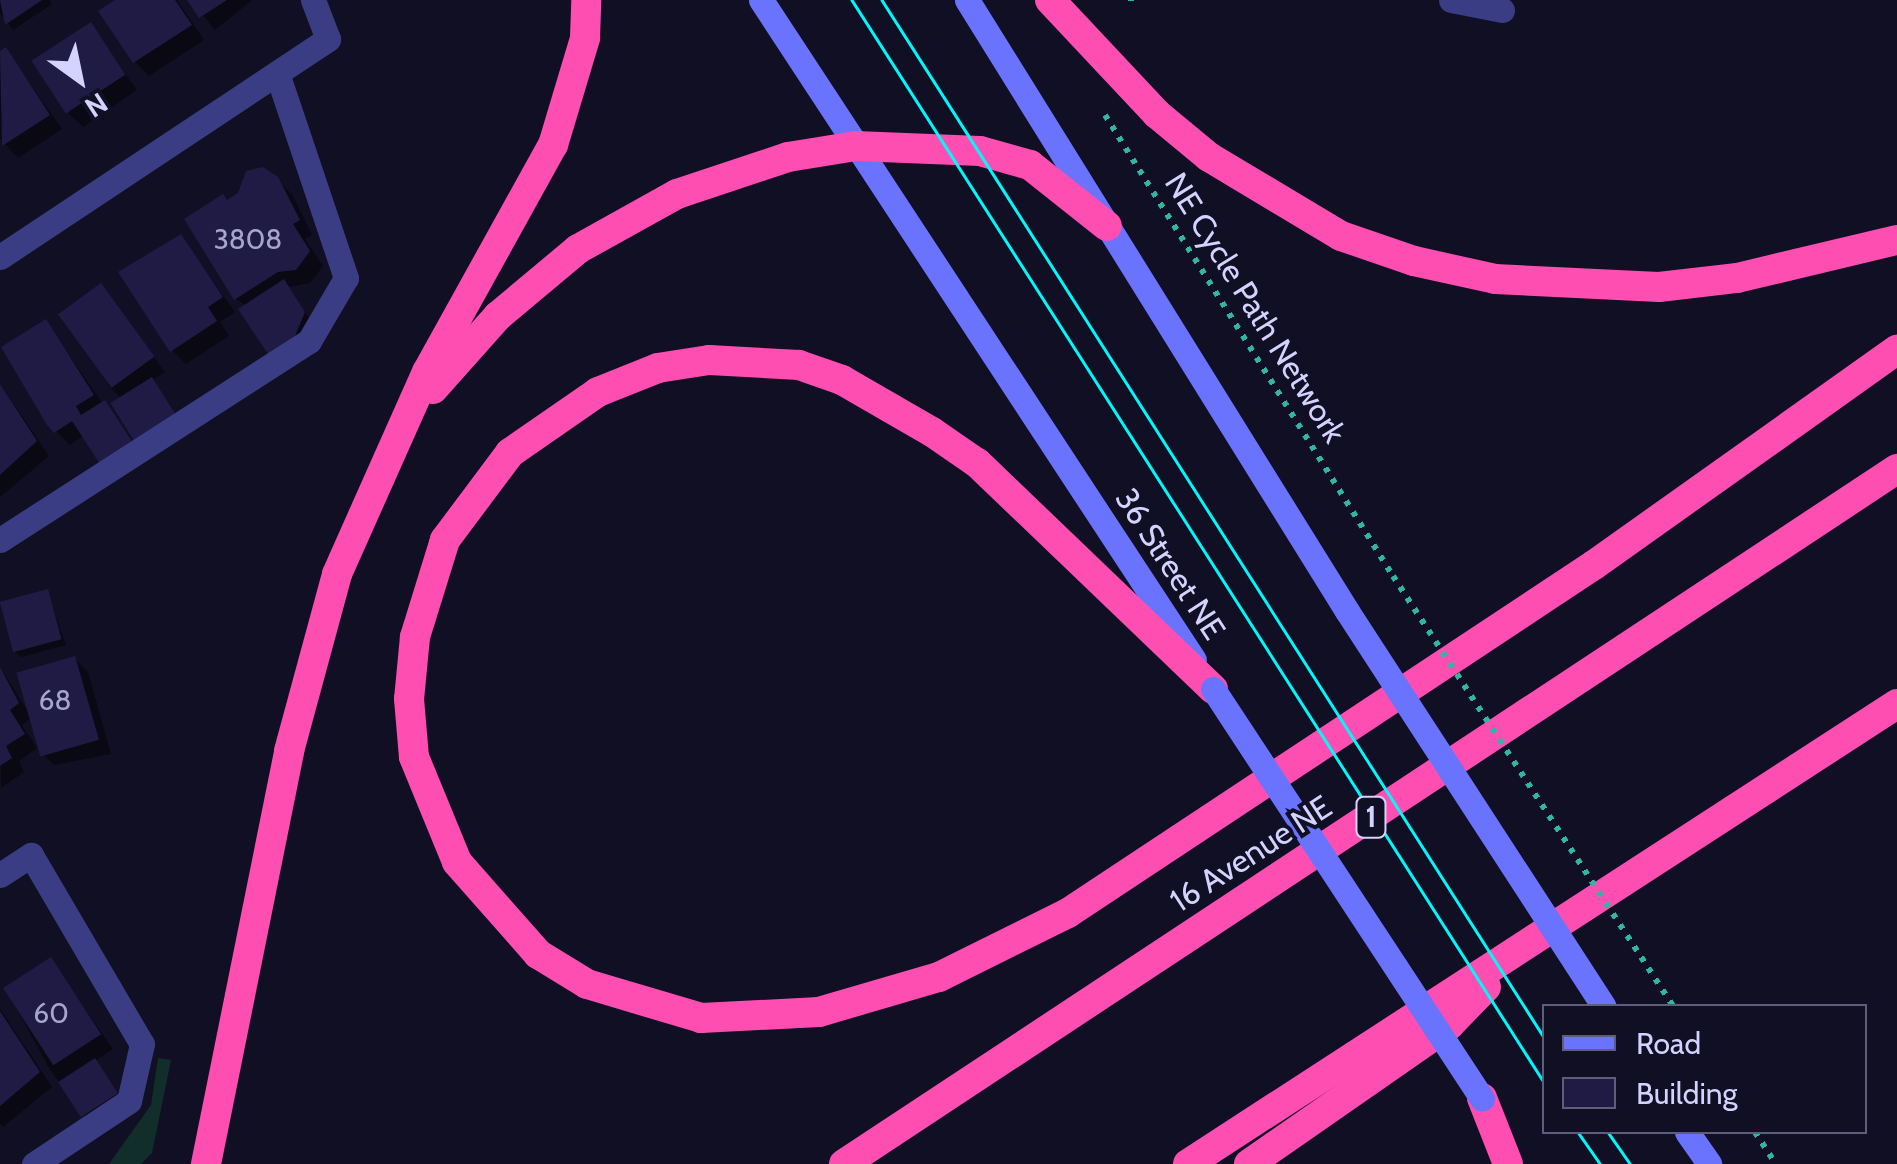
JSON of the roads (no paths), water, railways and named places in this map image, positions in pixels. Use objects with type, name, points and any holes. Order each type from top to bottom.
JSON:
[{"type":"highway","points":[[206,1164],[302,696],[337,574],[388,453],[553,145],[585,38],[586,0]]},
{"type":"highway","points":[[1050,0],[1157,114],[1209,158],[1341,236],[1414,261],[1495,279],[1659,287],[1737,278],[1897,240]]},
{"type":"highway","points":[[388,453],[448,368],[498,316],[578,249],[644,210],[729,174],[856,146],[980,150],[1030,166],[1064,186],[1107,226]]},
{"type":"highway","points":[[1213,689],[978,462],[932,432],[813,370],[710,360],[658,368],[598,392],[510,453],[445,540],[415,637],[409,699],[414,757],[450,848],[493,910],[538,954],[587,984],[701,1018],[819,1012],[939,977],[1068,914],[1594,564],[1897,350]]},
{"type":"highway","name":"16 Avenue NE","points":[[844,1164],[1897,469]]},
{"type":"highway","points":[[1188,1164],[1897,704]]},
{"type":"highway","points":[[1249,1164],[1449,1025],[1523,949]]},
{"type":"highway","points":[[1482,1098],[1508,1164]]},
{"type":"main road","name":"36 Street NE","points":[[760,0],[1525,1164]]},
{"type":"main road","points":[[967,0],[1347,611],[1603,1004]]},
{"type":"main road","points":[[1688,1134],[1709,1164]]},
{"type":"street","points":[[0,257],[328,39],[313,0]]},
{"type":"street","points":[[1452,0],[1502,10]]},
{"type":"street","points":[[0,540],[309,341],[346,278],[277,73]]},
{"type":"street","points":[[0,875],[31,855],[142,1044],[130,1101],[34,1164]]},
{"type":"tram line","points":[[852,0],[1542,1079]]},
{"type":"tram line","points":[[882,0],[1542,1034]]},
{"type":"tram line","points":[[1579,1134],[1600,1164]]},
{"type":"tram line","points":[[1609,1134],[1630,1164]]}]
